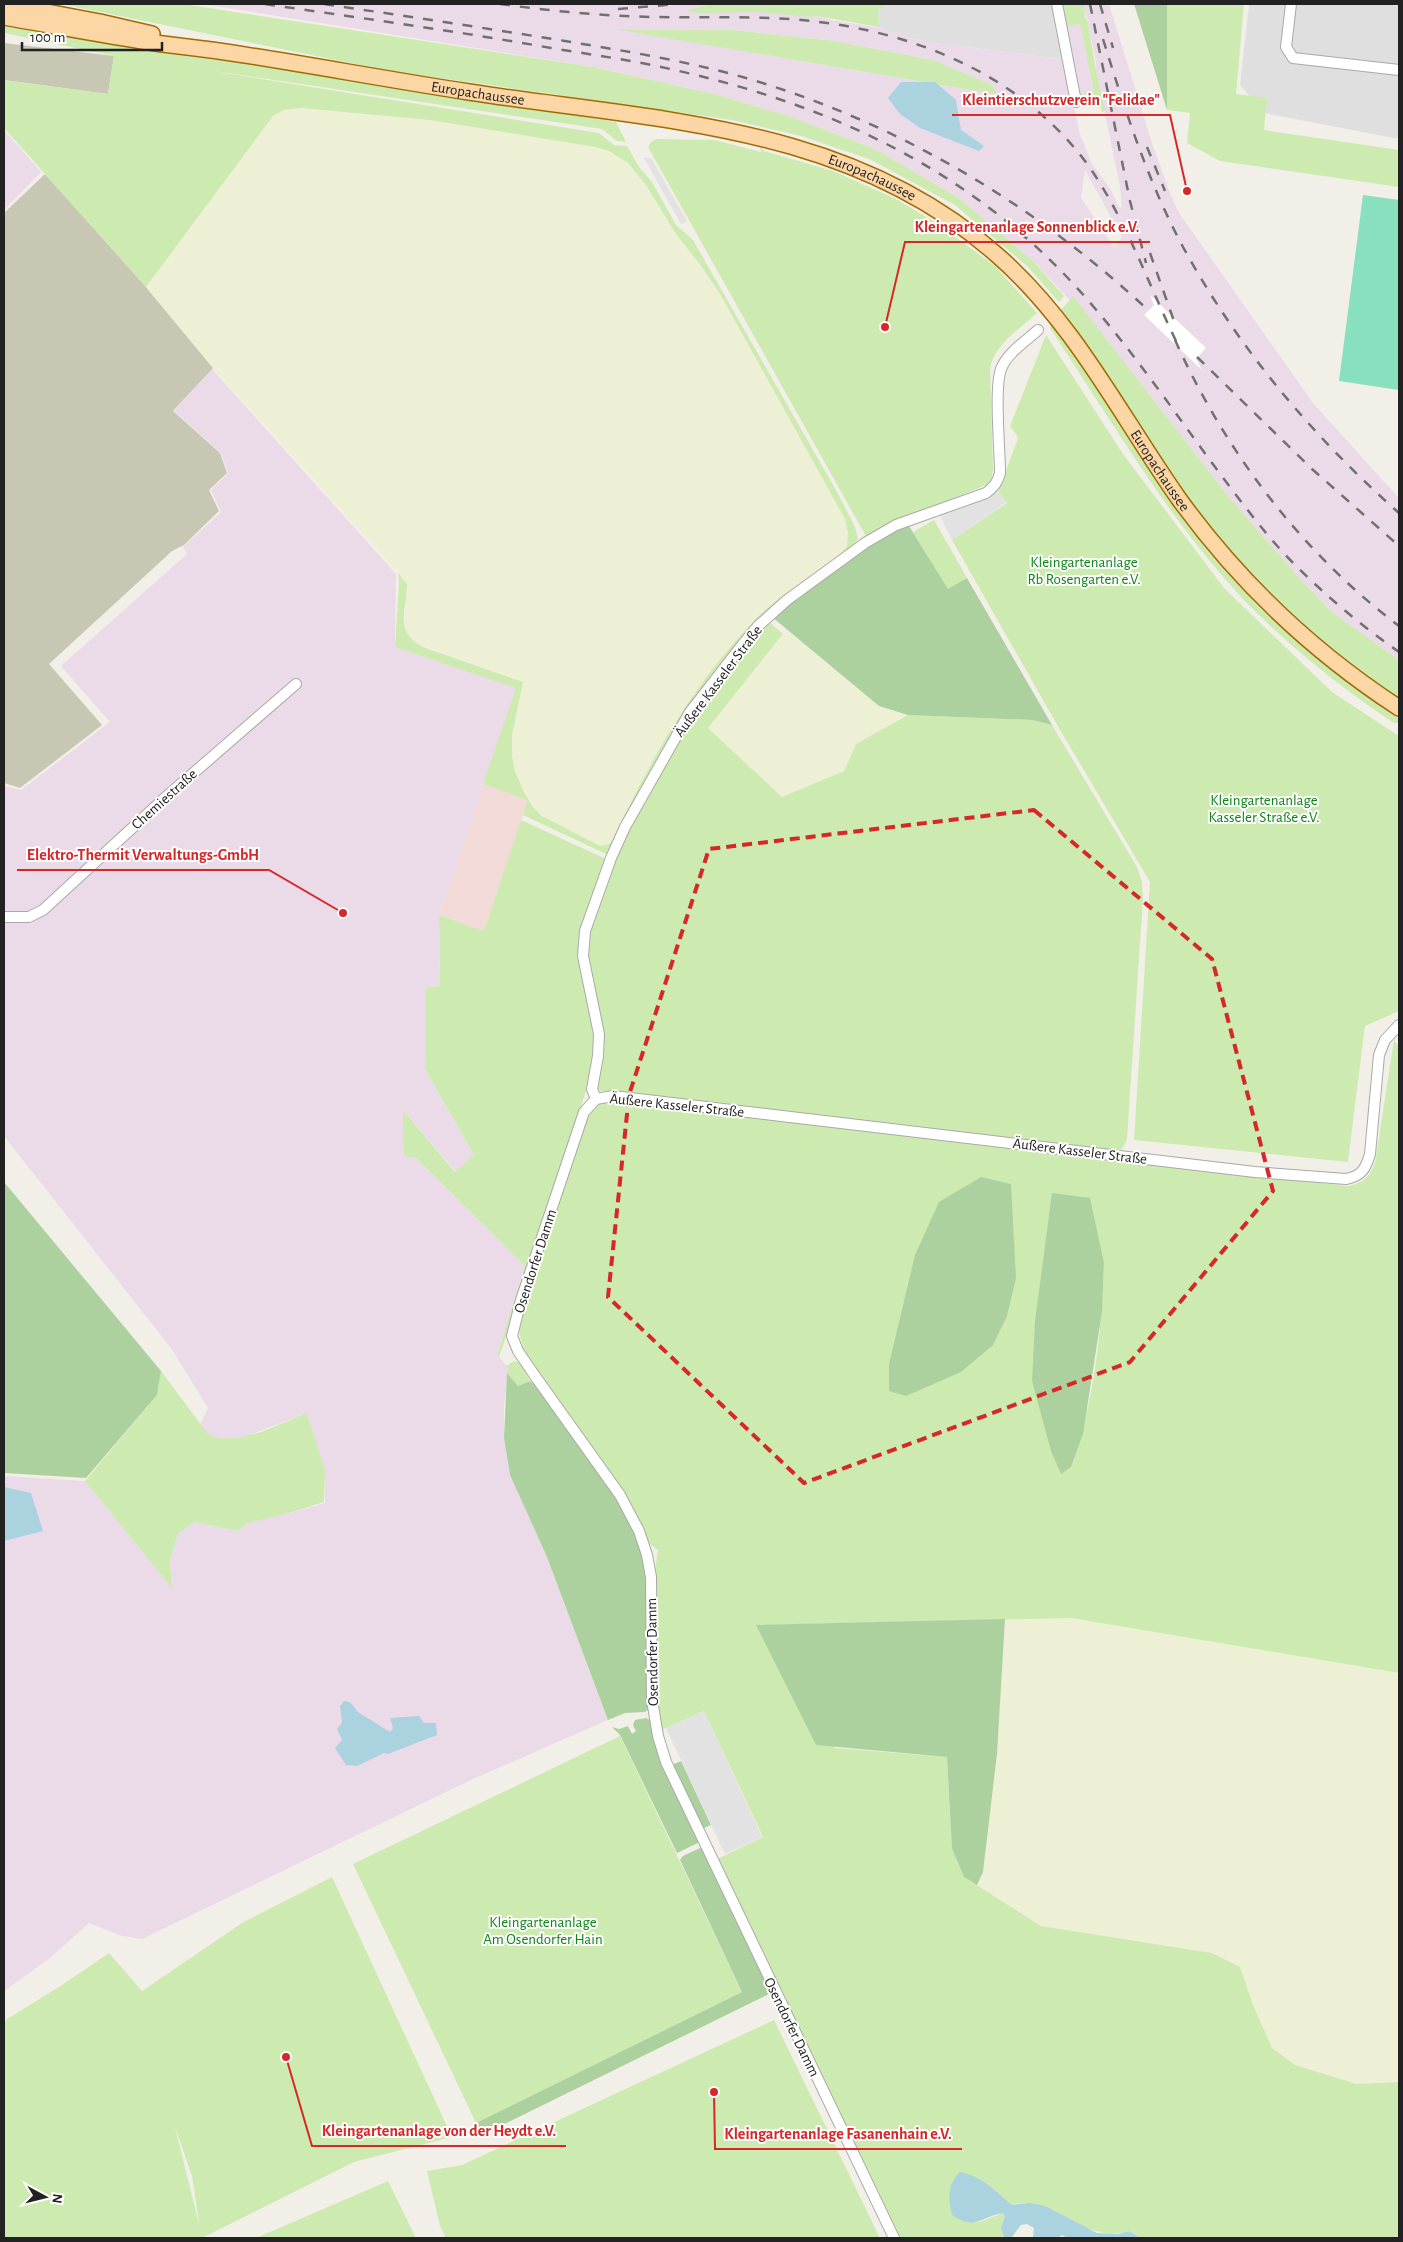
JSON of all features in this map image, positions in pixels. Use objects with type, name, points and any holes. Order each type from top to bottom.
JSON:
[{"type":"main road","name":"Europachaussee","points":[[4,4],[118,26],[162,37],[187,46]]},
{"type":"main road","name":"Europachaussee","points":[[4,17],[147,42],[187,46],[758,136],[834,158],[908,192],[976,237],[1016,272],[1051,310],[1091,363],[1178,496],[1212,543],[1247,582],[1310,643],[1357,680],[1399,708]]},
{"type":"street","points":[[1057,4],[1076,102]]},
{"type":"street","points":[[1291,4],[1286,47],[1293,58],[1399,70]]},
{"type":"street","name":"Äußere Kasseler Straße","points":[[1038,330],[1008,358],[1001,370],[998,386],[1000,473],[998,481],[993,488],[986,493],[896,525],[864,543],[787,600],[767,617],[743,644],[690,712],[669,746],[625,827],[611,858],[585,931],[583,956],[599,1034],[598,1056],[592,1089],[596,1099],[613,1096],[1255,1172],[1346,1179],[1359,1176],[1367,1166],[1370,1154],[1379,1055],[1384,1040],[1399,1025]]},
{"type":"street","name":"Chemiestraße","points":[[4,917],[30,917],[43,910],[172,791],[296,684]]},
{"type":"street","name":"Osendorfer Damm","points":[[596,1099],[584,1112],[521,1300],[512,1336],[518,1351],[620,1495],[639,1531],[647,1555],[651,1577],[653,1715],[666,1762],[894,2238]]},
{"type":"highlighted area","points":[[1034,810],[1212,959],[1273,1191],[1130,1362],[804,1483],[608,1297],[629,1095],[709,849]]},
{"type":"shaded area","points":[[203,4],[713,4],[687,11],[698,13],[754,11],[824,17],[831,20],[882,28],[926,42],[1063,59],[1080,134],[1092,164],[1111,190],[1119,208],[1122,207],[1120,187],[1084,9],[1084,4],[1109,4],[1153,146],[1179,213],[1313,403],[1399,498],[1399,660],[1332,612],[1301,580],[1228,496],[1104,336],[1033,261],[959,198],[875,149],[789,116],[714,94],[593,67]],"holes":[[[619,29],[733,30],[835,41],[933,60],[992,85],[998,95]],[[1085,170],[1122,237],[1114,247],[1081,198]]]},
{"type":"shaded area","points":[[891,4],[1052,4],[1063,59],[926,42],[891,32],[879,27],[878,9]]},
{"type":"shaded area","points":[[1249,4],[1399,4],[1399,139],[1264,113],[1240,85]]},
{"type":"shaded area","points":[[1080,23],[1094,92],[1079,95],[1065,26]]},
{"type":"shaded area","points":[[4,43],[114,56],[108,94],[4,80]]},
{"type":"shaded area","points":[[301,108],[430,120],[595,147],[621,157],[646,185],[676,234],[720,294],[845,519],[848,540],[842,552],[771,604],[743,634],[686,708],[629,806],[613,840],[605,846],[595,845],[550,822],[532,806],[523,790],[515,771],[512,756],[512,735],[523,682],[414,642],[407,634],[404,624],[407,589],[404,579],[213,368],[146,287],[273,116],[284,110]]},
{"type":"shaded area","points":[[4,130],[41,172],[4,210]]},
{"type":"shaded area","points":[[644,158],[651,158],[687,221],[681,224]]},
{"type":"shaded area","points":[[45,174],[146,287],[213,368],[173,411],[220,453],[227,473],[209,490],[219,511],[184,545],[172,551],[49,664],[102,725],[20,788],[4,783],[4,213]]},
{"type":"shaded area","points":[[212,369],[396,574],[395,647],[517,687],[439,915],[440,986],[426,987],[425,1069],[474,1155],[456,1172],[404,1111],[415,1157],[525,1266],[497,1354],[509,1369],[504,1405],[504,1438],[510,1475],[547,1557],[608,1720],[473,1779],[142,1939],[122,1936],[89,1923],[50,1958],[4,1991],[4,1476],[85,1481],[172,1587],[170,1560],[178,1534],[194,1522],[238,1531],[246,1519],[286,1514],[325,1503],[325,1470],[307,1413],[244,1437],[228,1440],[208,1435],[200,1425],[208,1408],[171,1348],[4,1136],[4,786],[21,790],[110,722],[61,666],[187,554],[183,547],[221,512],[211,490],[228,473],[221,453],[174,411]]},
{"type":"shaded area","points":[[998,492],[1007,502],[952,540],[939,514]]},
{"type":"shaded area","points":[[787,630],[879,706],[908,715],[856,744],[844,771],[782,797],[708,728]]},
{"type":"shaded area","points":[[483,784],[528,800],[484,931],[439,915]]},
{"type":"shaded area","points":[[1071,1618],[1399,1673],[1399,2082],[1357,2084],[1295,2065],[1272,2048],[1253,2005],[1240,1967],[1212,1953],[1041,1926],[977,1885],[983,1872],[997,1754],[1005,1619]]},
{"type":"shaded area","points":[[704,1711],[762,1837],[725,1854],[666,1728]]},
{"type":"green space","points":[[61,4],[183,4],[593,67],[714,94],[789,116],[875,149],[959,198],[1033,261],[1064,296],[1059,302],[1027,266],[955,205],[869,159],[801,136],[732,120],[385,70]]},
{"type":"green space","points":[[713,4],[891,4],[878,9],[879,27],[817,16],[760,12],[698,13],[685,11]]},
{"type":"green space","points":[[1061,4],[1084,4],[1085,17],[1088,23],[1105,111],[1102,112],[1097,97],[1090,100],[1083,98],[1082,94],[1094,92],[1080,24],[1065,26]]},
{"type":"green space","points":[[1134,4],[1167,4],[1167,110]]},
{"type":"green space","points":[[1167,4],[1244,4],[1236,94],[1267,98],[1264,130],[1399,150],[1399,187],[1220,161],[1187,143],[1190,113],[1167,110]]},
{"type":"green space","points":[[4,23],[190,57],[269,66],[616,122],[626,142],[617,141],[602,129],[194,68],[599,133],[614,145],[627,146],[639,167],[652,182],[676,225],[693,240],[837,492],[855,527],[858,539],[840,558],[766,612],[720,664],[657,757],[609,853],[606,854],[523,815],[527,800],[483,784],[516,688],[395,647],[398,573],[407,584],[404,620],[408,634],[414,641],[423,647],[523,682],[512,735],[512,756],[515,771],[523,790],[532,806],[542,816],[600,846],[609,844],[613,840],[658,751],[694,694],[735,641],[771,605],[832,561],[847,546],[848,533],[845,519],[720,294],[676,234],[646,185],[628,163],[609,151],[595,147],[430,120],[301,108],[284,110],[273,116],[146,287],[4,128],[4,80],[108,94],[114,56],[4,33]]},
{"type":"green space","points":[[614,29],[733,30],[835,41],[933,60],[992,85],[999,95]]},
{"type":"green space","points":[[656,139],[715,140],[761,152],[760,146],[764,151],[833,171],[894,198],[935,222],[995,266],[1037,313],[1002,344],[990,368],[993,469],[992,479],[986,485],[894,523],[867,538],[648,147]]},
{"type":"green space","points":[[1363,195],[1399,200],[1399,390],[1339,381]]},
{"type":"green space","points":[[1073,296],[1228,496],[1301,580],[1332,612],[1399,660],[1399,703],[1293,621],[1199,518],[1060,311]]},
{"type":"green space","points":[[1053,320],[1191,524],[1399,715],[1399,723],[1394,723],[1355,696],[1296,649],[1244,600],[1216,569],[1165,503],[1118,433],[1050,328]]},
{"type":"green space","name":"Kleingartenanlage Kasseler Straße e.V.","points":[[1046,335],[1123,454],[1224,588],[1332,692],[1399,736],[1399,1011],[1365,1026],[1348,1162],[1134,1140],[1150,882],[1056,723],[952,540],[1007,503],[998,492],[1018,437],[1010,426]]},
{"type":"green space","points":[[934,520],[967,578],[948,590],[913,532]]},
{"type":"green space","points":[[905,525],[909,526],[948,589],[967,578],[1052,725],[1032,720],[908,715],[879,706],[772,617],[875,542]]},
{"type":"green space","points":[[766,623],[770,623],[783,634],[708,728],[782,797],[844,771],[856,744],[908,715],[1032,720],[1052,725],[1137,867],[1142,882],[1143,898],[1127,1140],[1122,1149],[1117,1151],[601,1091],[596,1087],[600,1061],[586,950],[595,908],[619,847],[691,718]]},
{"type":"green space","points":[[521,820],[604,858],[606,862],[582,930],[596,1027],[595,1053],[588,1084],[553,1198],[499,1357],[497,1355],[525,1266],[415,1157],[404,1156],[403,1110],[455,1172],[474,1155],[425,1069],[426,987],[440,986],[439,915],[484,931]]},
{"type":"green space","points":[[1394,1040],[1399,1047],[1399,1673],[1071,1618],[757,1625],[835,1748],[947,1757],[952,1849],[964,1877],[1041,1926],[1212,1953],[1240,1967],[1253,2005],[1272,2048],[1295,2065],[1357,2084],[1399,2082],[1399,2238],[1140,2238],[1129,2231],[1103,2233],[1079,2225],[1056,2213],[1031,2204],[1012,2205],[1001,2196],[977,2223],[1003,2213],[1005,2217],[1004,2237],[1008,2238],[899,2238],[715,1860],[763,1837],[704,1711],[659,1731],[656,1710],[654,1576],[658,1550],[647,1542],[527,1358],[521,1341],[519,1324],[525,1295],[556,1211],[583,1126],[597,1104],[625,1102],[1348,1186],[1365,1179],[1375,1163]],"holes":[[[1104,1263],[1099,1340],[1091,1392],[1086,1417],[1071,1467]]]},
{"type":"green space","points":[[981,1177],[1011,1184],[1016,1278],[1007,1316],[993,1345],[961,1372],[906,1396],[889,1391],[889,1364],[915,1255],[939,1202]]},
{"type":"green space","points":[[4,1182],[161,1371],[157,1395],[86,1478],[4,1473]]},
{"type":"green space","points":[[1052,1193],[1090,1198],[1104,1263],[1102,1312],[1083,1434],[1071,1467],[1061,1474],[1051,1451],[1032,1381],[1035,1321]]},
{"type":"green space","points":[[514,1361],[521,1363],[530,1381],[518,1386],[507,1373],[509,1369],[506,1366]]},
{"type":"green space","points":[[161,1371],[208,1434],[219,1438],[244,1437],[307,1413],[325,1470],[324,1502],[286,1514],[247,1523],[238,1531],[194,1522],[178,1534],[170,1560],[172,1588],[85,1481],[157,1395]]},
{"type":"green space","points":[[507,1373],[518,1386],[530,1381],[538,1388],[617,1499],[639,1541],[649,1589],[649,1709],[645,1712],[625,1713],[608,1720],[547,1557],[510,1475],[504,1438]]},
{"type":"green space","points":[[1005,1619],[997,1754],[983,1872],[977,1885],[964,1877],[952,1849],[947,1757],[816,1745],[756,1625]]},
{"type":"green space","points":[[646,1718],[652,1721],[700,1842],[677,1853],[620,1735],[612,1727],[619,1729],[628,1726],[632,1734],[636,1731],[633,1725],[635,1720]]},
{"type":"green space","name":"Kleingartenanlage Am Osendorfer Hain","points":[[620,1736],[742,1992],[476,2123],[353,1864]]},
{"type":"green space","points":[[681,1761],[711,1825],[704,1828],[698,1826],[672,1770],[674,1764]]},
{"type":"green space","points":[[700,1848],[706,1850],[770,1988],[769,1994],[482,2135],[474,2136],[476,2123],[742,1992],[680,1860],[683,1856]]},
{"type":"green space","points":[[332,1877],[452,2137],[354,2162],[202,2238],[4,2238],[4,2021],[109,1953],[142,1991],[242,1923]],"holes":[[[175,2127],[192,2176],[200,2226]]]},
{"type":"green space","points":[[774,2020],[880,2238],[446,2238],[440,2226],[427,2171],[462,2165]]},
{"type":"green space","points":[[388,2181],[416,2238],[256,2238]]},
{"type":"water","points":[[901,82],[935,82],[956,100],[961,130],[984,146],[979,151],[920,128],[900,114],[888,98]]},
{"type":"water","points":[[4,1487],[31,1493],[43,1531],[4,1541]]},
{"type":"water","points":[[344,1701],[350,1702],[358,1712],[390,1732],[393,1728],[390,1718],[419,1716],[424,1723],[436,1723],[437,1735],[388,1754],[384,1753],[357,1766],[346,1765],[335,1748],[342,1740],[337,1729],[342,1723],[340,1706]]},
{"type":"water","points":[[960,2172],[982,2181],[1012,2205],[1030,2203],[1045,2206],[1097,2233],[1118,2234],[1129,2231],[1140,2238],[1067,2238],[1062,2235],[1057,2238],[1033,2238],[1034,2228],[1027,2224],[1021,2225],[1011,2238],[1004,2237],[1001,2228],[1005,2217],[1003,2213],[978,2222],[967,2222],[952,2215],[950,2192],[953,2182]]},
{"type":"pier","points":[[1150,295],[1206,348],[1196,359],[1202,370],[1144,315],[1154,305]]},
{"type":"railway","points":[[265,4],[480,36],[631,61],[679,71],[737,86],[794,104],[849,126],[902,152],[952,182],[999,216],[1044,254],[1086,298],[1132,354],[1218,471],[1276,545],[1326,594],[1399,652]]},
{"type":"railway","points":[[324,4],[535,36],[656,57],[724,72],[802,96],[856,118],[960,170],[1010,201],[1058,235],[1104,271],[1148,310]]},
{"type":"railway","points":[[500,4],[615,16],[772,18],[832,24],[874,32],[915,44],[955,59],[993,79],[1028,103],[1060,132],[1088,165],[1126,230],[1178,345]]},
{"type":"railway","points":[[618,9],[678,4]]},
{"type":"railway","points":[[1090,4],[1130,201],[1146,263]]},
{"type":"railway","points":[[1100,4],[1113,48]]},
{"type":"railway","points":[[1103,39],[1148,171],[1170,222],[1205,284],[1253,356],[1279,389],[1337,454],[1399,513]]},
{"type":"railway","points":[[1147,147],[1165,191]]},
{"type":"railway","points":[[1150,253],[1175,324]]},
{"type":"railway","points":[[1175,340],[1217,421],[1269,497],[1330,566],[1363,597],[1399,626]]},
{"type":"railway","points":[[1197,357],[1312,469],[1399,546]]},
{"type":"place","name":"Kleintierschutzverein \"Felidae\"","points":[[1187,191]]},
{"type":"place","name":"Kleingartenanlage Sonnenblick e.V.","points":[[885,327]]},
{"type":"place","name":"Elektro-Thermit Verwaltungs-GmbH","points":[[343,913]]},
{"type":"place","name":"Kleingartenanlage von der Heydt e.V.","points":[[286,2057]]},
{"type":"place","name":"Kleingartenanlage Fasanenhain e.V.","points":[[714,2092]]},
{"type":"park label","name":"Kleingartenanlage Rb Rosengarten e.V.","points":[[1084,570]]}]
